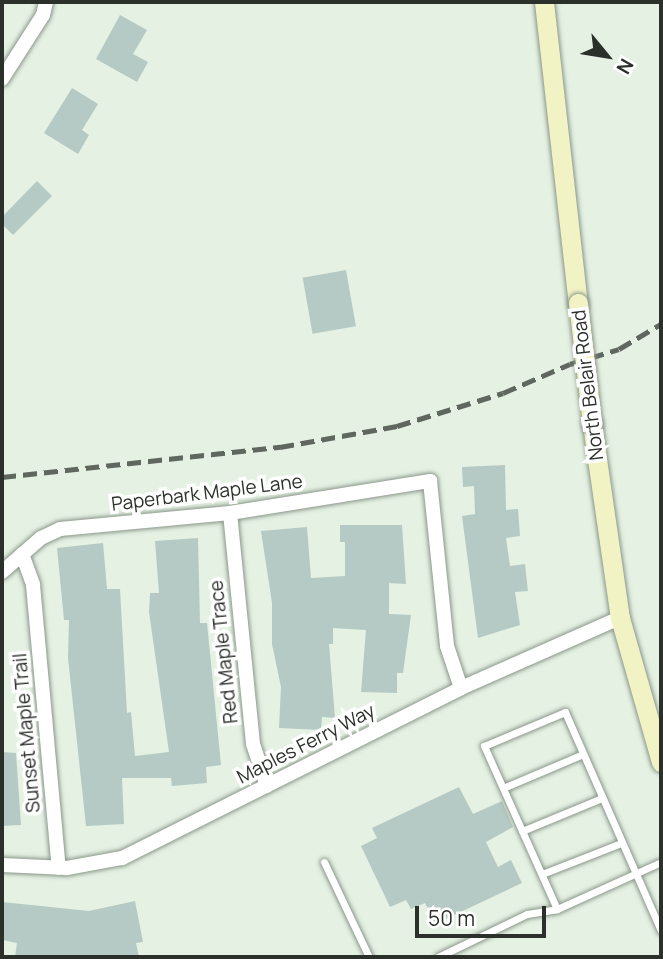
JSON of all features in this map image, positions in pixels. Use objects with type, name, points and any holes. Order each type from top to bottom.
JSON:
[{"type":"street","points":[[2,79],[43,16],[46,2]]},
{"type":"street","name":"North Belair Road","points":[[544,2],[592,424],[620,618],[661,762]]},
{"type":"street","name":"Paperbark Maple Lane","points":[[2,572],[22,554],[60,529],[230,513],[430,481],[447,646],[461,688]]},
{"type":"street","name":"Red Maple Trace","points":[[230,513],[253,744],[267,786]]},
{"type":"street","name":"Sunset Maple Trail","points":[[22,554],[33,585],[59,868]]},
{"type":"street","name":"Maples Ferry Way","points":[[2,865],[59,868],[122,858],[461,688],[620,618]]},
{"type":"lane","points":[[557,909],[484,746],[565,712],[661,931]]},
{"type":"lane","points":[[503,788],[583,754]]},
{"type":"lane","points":[[522,831],[601,798]]},
{"type":"lane","points":[[541,874],[621,843]]},
{"type":"lane","points":[[324,862],[369,957]]},
{"type":"lane","points":[[438,957],[527,914],[557,909],[661,862]]},
{"type":"building","points":[[120,15],[147,30],[133,54],[148,62],[137,82],[96,59]]},
{"type":"building","points":[[72,88],[98,104],[82,130],[89,135],[78,154],[44,133]]},
{"type":"building","points":[[37,181],[52,196],[13,235],[2,224],[2,217]]},
{"type":"building","points":[[346,270],[356,326],[313,334],[303,278]]},
{"type":"building","points":[[505,465],[506,510],[518,509],[520,536],[506,538],[510,566],[525,564],[528,591],[515,592],[520,625],[478,638],[462,516],[475,514],[474,486],[463,487],[462,467]]},
{"type":"building","points":[[340,525],[402,525],[406,584],[389,583],[389,614],[411,615],[403,673],[397,673],[397,693],[361,692],[366,630],[333,628],[333,644],[329,644],[335,718],[322,717],[321,730],[279,728],[281,687],[272,644],[272,603],[261,531],[307,527],[311,578],[345,576],[345,542],[340,542]]},
{"type":"building","points":[[198,538],[200,623],[207,623],[221,765],[206,767],[207,783],[172,786],[171,778],[122,778],[124,824],[86,826],[68,658],[69,620],[64,620],[57,548],[103,543],[107,589],[120,589],[127,713],[131,712],[135,756],[169,752],[149,612],[150,593],[159,593],[155,541]]},
{"type":"building","points":[[2,752],[16,753],[21,825],[2,826]]},
{"type":"building","points":[[459,787],[473,814],[502,801],[513,827],[486,842],[498,867],[511,860],[522,883],[435,924],[425,903],[411,909],[406,900],[390,907],[361,846],[377,838],[372,828]]},
{"type":"building","points":[[135,901],[143,942],[136,943],[139,957],[15,957],[17,943],[2,940],[2,902],[89,911]]},
{"type":"railway","points":[[2,477],[280,447],[397,426],[503,393],[570,364],[619,349],[661,324]]}]
